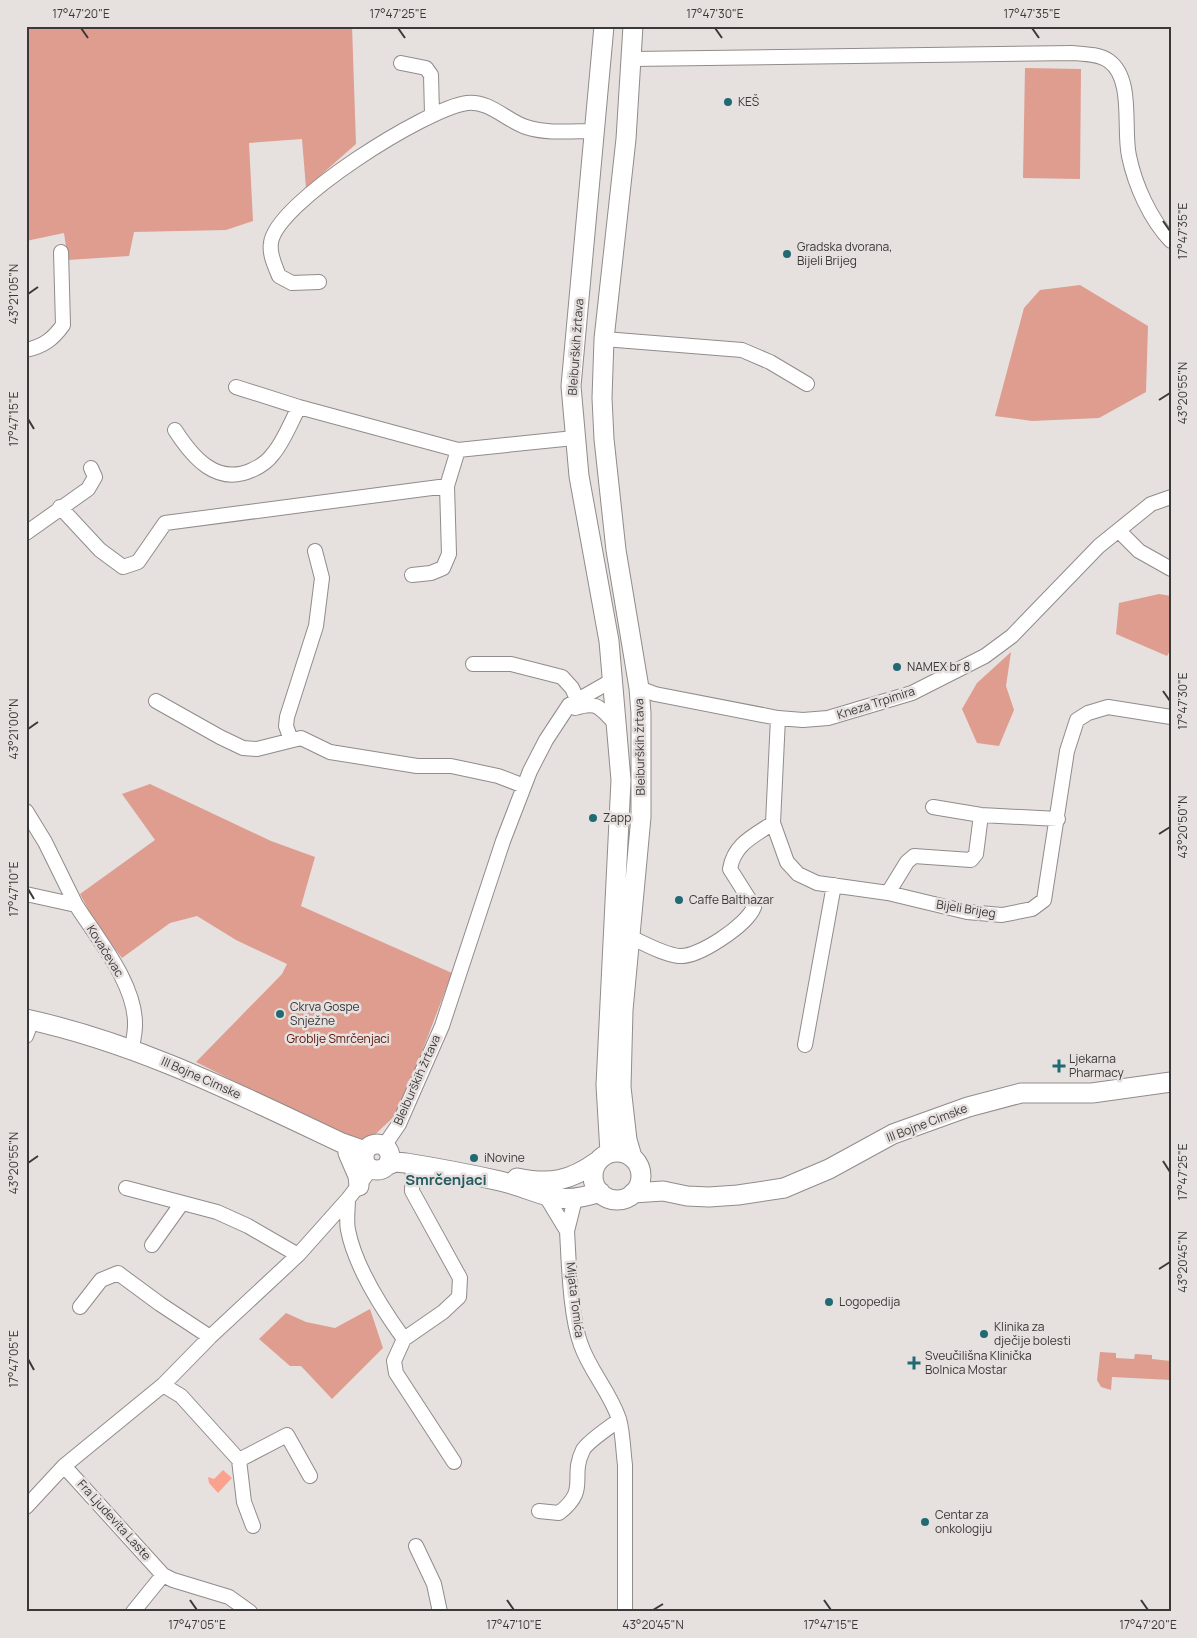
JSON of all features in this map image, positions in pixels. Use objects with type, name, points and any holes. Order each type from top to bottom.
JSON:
[{"type":"street","name":"Bleiburških žrtava","points":[[604,26],[571,386],[574,438],[609,641],[614,722],[621,780],[604,1157]]},
{"type":"street","name":"Bleiburških žrtava","points":[[632,1157],[627,1140],[621,1087],[623,1010],[628,936],[636,878],[641,818],[639,688],[616,550],[604,439],[604,339],[626,139],[633,26]]},
{"type":"street","points":[[632,59],[1072,53],[1096,56],[1109,61],[1118,72],[1125,91],[1128,154],[1136,180],[1151,211],[1171,240]]},
{"type":"street","points":[[401,62],[426,68],[431,75],[432,114]]},
{"type":"street","points":[[318,282],[292,283],[279,276],[272,258],[270,242],[279,223],[349,163],[432,114],[458,105],[478,103],[526,127],[594,131]]},
{"type":"street","points":[[26,350],[43,345],[53,339],[63,325],[61,252]]},
{"type":"street","points":[[604,339],[742,350],[770,362],[807,384]]},
{"type":"street","points":[[236,386],[299,407],[458,450],[574,438]]},
{"type":"street","points":[[176,430],[187,448],[213,471],[227,476],[240,475],[258,467],[273,455],[299,407]]},
{"type":"street","points":[[412,575],[431,573],[443,568],[449,554],[447,486],[458,450]]},
{"type":"street","points":[[26,533],[60,507],[88,489],[95,477],[91,468]]},
{"type":"street","points":[[60,507],[100,550],[122,566],[138,562],[165,523],[447,486]]},
{"type":"street","name":"Kneza Trpimira","points":[[639,688],[663,696],[778,718],[828,718],[912,692],[985,656],[1012,636],[1099,546],[1151,504],[1171,497]]},
{"type":"street","points":[[1119,531],[1139,551],[1171,569]]},
{"type":"street","points":[[291,740],[286,726],[287,717],[316,626],[322,578],[315,551]]},
{"type":"street","points":[[473,664],[511,664],[562,677],[572,688],[579,703]]},
{"type":"street","name":"Bleiburških žrtava","points":[[579,703],[611,681]]},
{"type":"street","points":[[156,701],[243,748],[257,749],[301,738],[330,752],[417,766],[451,766],[498,776],[524,786]]},
{"type":"street","name":"Bleiburških žrtava","points":[[379,1157],[399,1124],[442,1026],[503,841],[524,786],[546,740],[569,706],[579,703],[590,703],[599,707],[614,722]]},
{"type":"street","name":"Bijeli Brijeg","points":[[778,718],[773,823],[787,862],[798,874],[817,883],[888,893],[967,912],[1002,915],[1032,909],[1044,900],[1067,751],[1077,720],[1088,713],[1108,707],[1171,717]]},
{"type":"street","points":[[933,807],[980,815],[1058,819]]},
{"type":"street","name":"Kovačevac","points":[[26,811],[45,842],[76,905],[114,962],[123,980],[132,1003],[136,1024],[132,1048]]},
{"type":"street","points":[[888,893],[907,862],[914,856],[971,860],[976,854],[980,815]]},
{"type":"street","points":[[628,936],[672,955],[690,956],[748,919],[754,907],[730,869],[732,860],[735,852],[744,842],[773,823]]},
{"type":"street","points":[[805,1045],[834,885]]},
{"type":"street","points":[[26,894],[76,905]]},
{"type":"street","name":"III Bojne Cimske","points":[[28,1025],[132,1048],[186,1069],[342,1143],[395,1162],[500,1181],[547,1198],[575,1200],[600,1192]]},
{"type":"street","name":"III Bojne Cimske","points":[[637,1184],[687,1196],[709,1197],[784,1188],[829,1169],[893,1134],[968,1106],[1021,1093],[1092,1093],[1171,1082]]},
{"type":"street","points":[[342,1143],[352,1160],[358,1176],[353,1193]]},
{"type":"street","points":[[625,1153],[632,1157],[637,1163],[637,1184],[618,1200],[610,1199],[600,1192],[593,1180],[595,1167],[604,1157],[625,1153]]},
{"type":"street","points":[[26,1507],[64,1466],[163,1385],[210,1337],[341,1216],[353,1193],[379,1157]]},
{"type":"street","name":"III Bojne Cimske","points":[[379,1157],[407,1158],[526,1180],[554,1181],[577,1175],[604,1157]]},
{"type":"street","points":[[413,1164],[412,1191],[460,1278],[459,1297],[443,1312],[404,1339],[394,1361],[396,1373],[454,1462]]},
{"type":"street","points":[[126,1188],[217,1212],[240,1222],[298,1255]]},
{"type":"street","name":"Mijata Tomića","points":[[547,1198],[567,1231]]},
{"type":"street","name":"Mijata Tomića","points":[[575,1200],[567,1231],[576,1322],[580,1343],[588,1364],[609,1398],[619,1420],[625,1464],[625,1612]]},
{"type":"street","points":[[152,1245],[182,1203]]},
{"type":"street","points":[[341,1216],[363,1270],[377,1297],[404,1339]]},
{"type":"street","points":[[80,1307],[102,1280],[118,1273],[210,1337]]},
{"type":"street","points":[[163,1385],[180,1396],[239,1460],[244,1502],[253,1526]]},
{"type":"street","points":[[539,1511],[559,1513],[570,1504],[576,1495],[579,1464],[584,1448],[619,1420]]},
{"type":"street","points":[[239,1460],[286,1435],[310,1476]]},
{"type":"street","name":"Fra Ljudevita Laste","points":[[64,1466],[163,1575],[173,1580],[229,1597],[250,1612]]},
{"type":"street","points":[[416,1546],[434,1584],[440,1612]]},
{"type":"street","points":[[133,1612],[163,1575]]},
{"type":"green space","points":[[26,26],[352,26],[356,144],[306,188],[302,139],[249,143],[253,221],[226,230],[134,232],[129,256],[68,260],[64,233],[26,241]]},
{"type":"green space","points":[[1025,68],[1081,69],[1080,179],[1023,178]]},
{"type":"green space","points":[[1080,285],[1148,326],[1146,392],[1099,418],[1032,421],[995,416],[1024,308],[1040,290]]},
{"type":"green space","points":[[1159,594],[1171,596],[1171,649],[1167,656],[1116,634],[1119,603]]},
{"type":"green space","points":[[1011,652],[1006,686],[1014,710],[999,746],[977,743],[962,709],[977,683]]},
{"type":"green space","name":"Groblje Smrčenjaci","points":[[150,784],[271,841],[315,857],[301,906],[452,973],[399,1112],[368,1141],[333,1131],[196,1062],[282,974],[287,964],[236,940],[197,916],[170,923],[122,958],[97,926],[80,894],[155,840],[122,794]]},
{"type":"green space","points":[[370,1309],[383,1348],[332,1399],[301,1366],[290,1366],[259,1339],[286,1313],[306,1322],[335,1328]]},
{"type":"green space","points":[[1100,1352],[1116,1353],[1116,1358],[1134,1359],[1135,1354],[1152,1355],[1152,1359],[1171,1361],[1171,1380],[1112,1377],[1111,1390],[1101,1387],[1097,1380]]},
{"type":"shaded area","points":[[223,1470],[232,1478],[218,1493],[209,1483],[208,1477],[214,1479]]},
{"type":"place","name":"KEŠ","points":[[728,102]]},
{"type":"place","name":"Gradska dvorana, Bijeli Brijeg","points":[[787,254]]},
{"type":"place","name":"NAMEX br 8","points":[[897,667]]},
{"type":"place","name":"Zapp","points":[[593,818]]},
{"type":"place","name":"Caffe Balthazar","points":[[679,900]]},
{"type":"place","name":"Ckrva Gospe Snježne","points":[[280,1014]]},
{"type":"place","name":"Ljekarna Pharmacy","points":[[1059,1066]]},
{"type":"place","name":"iNovine","points":[[474,1158]]},
{"type":"place","name":"Logopedija","points":[[829,1302]]},
{"type":"place","name":"Klinika za dječije bolesti","points":[[984,1334]]},
{"type":"place","name":"Sveučilišna Klinička Bolnica Mostar","points":[[914,1363]]},
{"type":"place","name":"Centar za onkologiju","points":[[925,1522]]},
{"type":"district","name":"Smrčenjaci","points":[[446,1180]]}]
